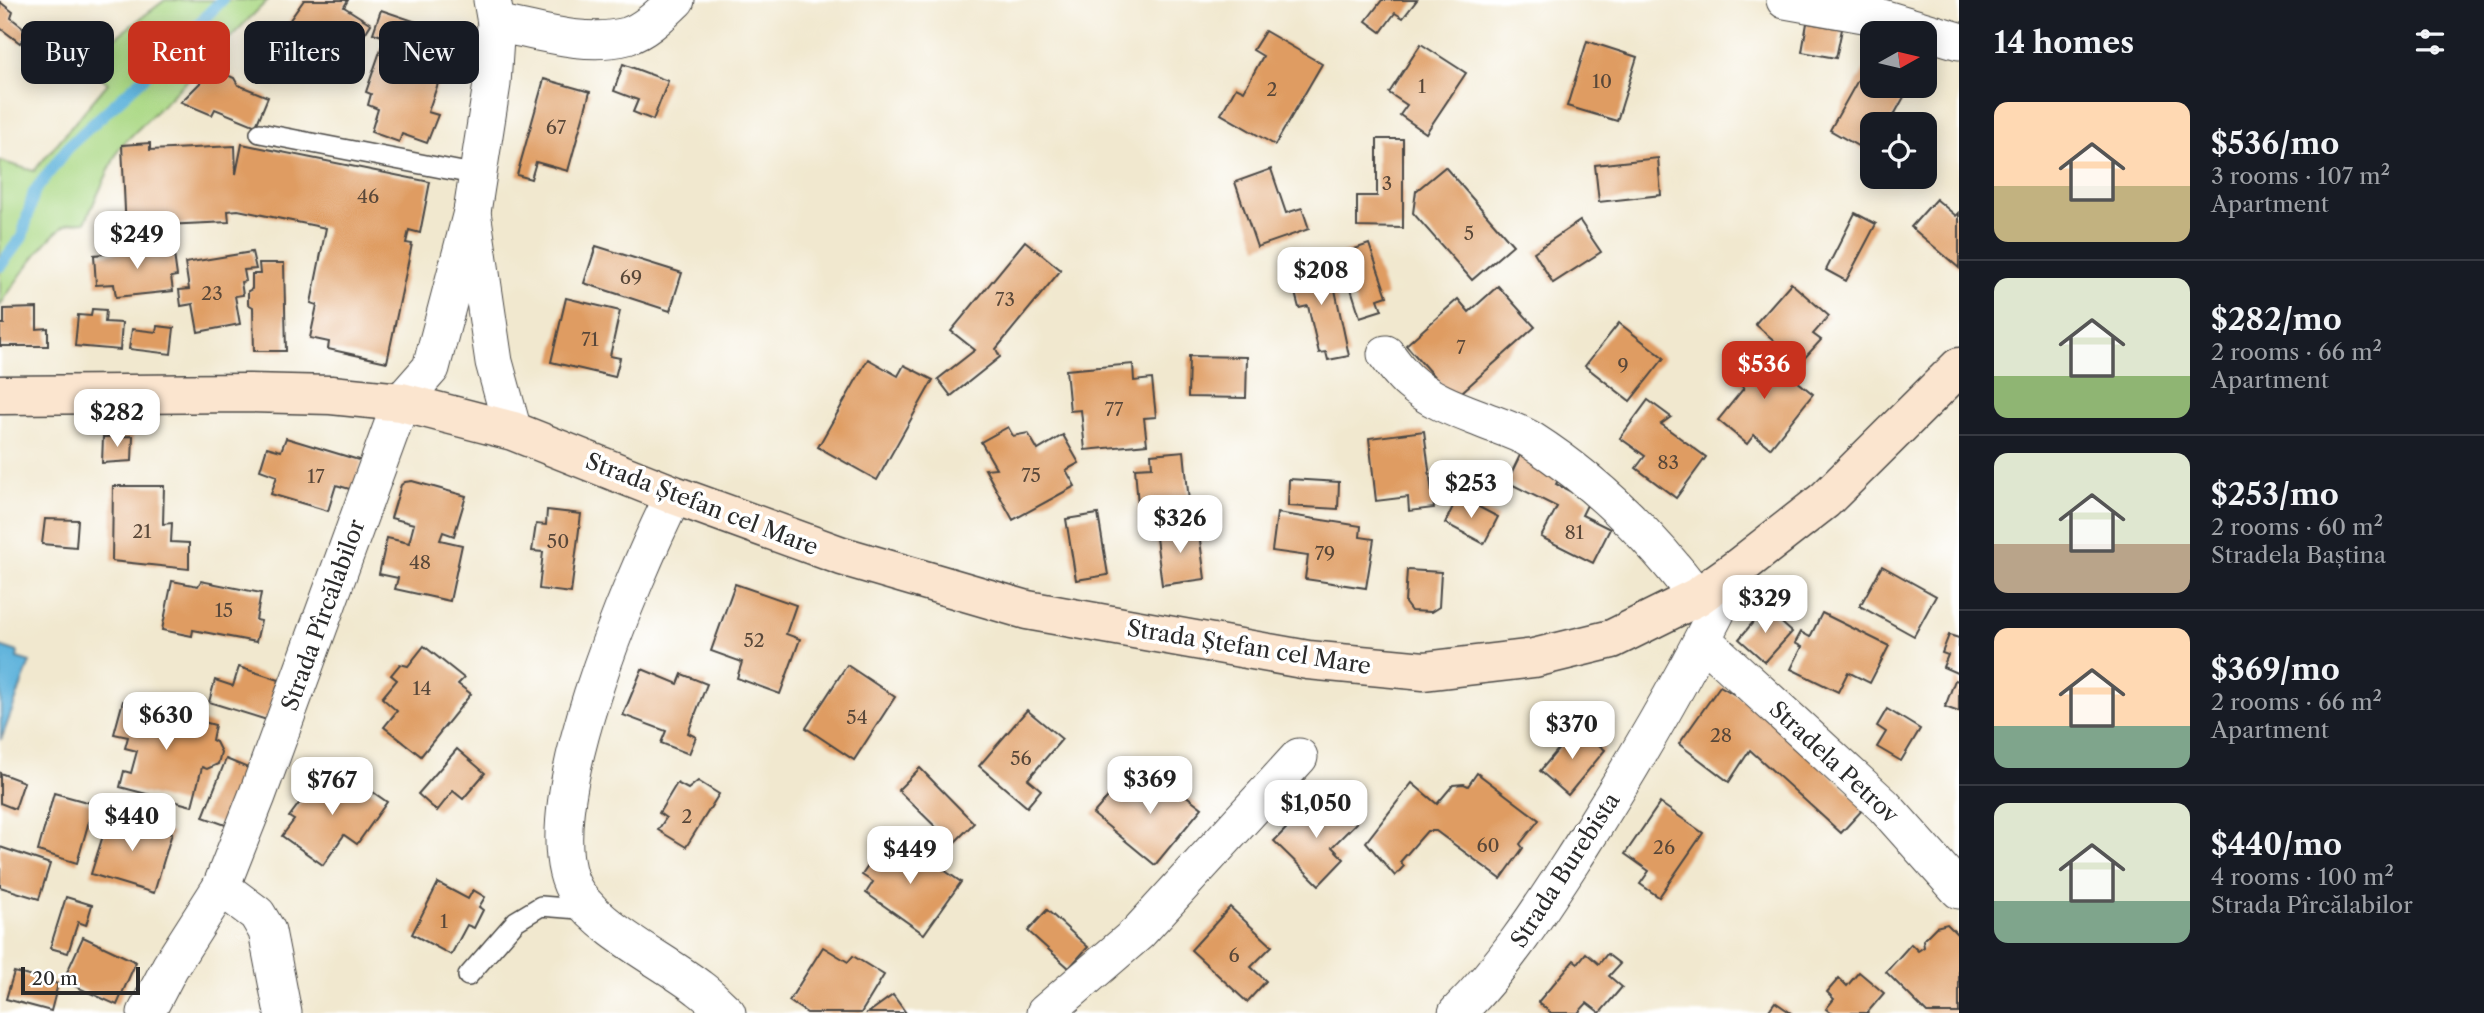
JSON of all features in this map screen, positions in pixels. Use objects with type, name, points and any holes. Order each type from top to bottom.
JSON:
[{"type":"main road","name":"Strada Ștefan cel Mare","points":[[0,394],[250,393],[331,395],[401,402],[513,431],[674,495],[842,556],[1027,610],[1308,660],[1424,671],[1534,658],[1612,639],[1697,597],[1825,500],[1959,367]]},
{"type":"street","points":[[401,402],[431,368],[472,212],[492,84],[494,12],[590,40],[629,36],[653,22],[676,0]]},
{"type":"street","points":[[1785,0],[1875,16],[1959,41]]},
{"type":"street","points":[[472,212],[494,362],[513,431]]},
{"type":"street","points":[[1386,354],[1410,383],[1428,395],[1469,415],[1528,438],[1561,461],[1621,511],[1667,556],[1697,597]]},
{"type":"street","name":"Strada Pîrcălabilor","points":[[146,1013],[170,967],[221,887],[401,402]]},
{"type":"street","points":[[674,495],[646,552],[590,699],[573,765],[564,836],[569,882],[579,898],[614,931],[700,989],[727,1013]]},
{"type":"street","name":"Strada Burebista","points":[[1457,1013],[1518,944],[1630,769],[1704,641],[1738,568]]},
{"type":"street","name":"Stradela Petrov","points":[[1704,641],[1884,806],[1959,890]]},
{"type":"street","points":[[1045,1013],[1138,933],[1299,757]]},
{"type":"street","points":[[221,887],[257,914],[267,931],[284,1013]]},
{"type":"lane","points":[[260,133],[478,175]]},
{"type":"lane","points":[[468,976],[516,922],[541,906],[592,910]]},
{"type":"green space","points":[[165,0],[268,0],[230,38],[230,21],[137,21]]},
{"type":"green space","points":[[128,28],[128,84],[183,84],[119,148],[85,222],[74,222],[60,229],[31,261],[0,306],[0,161],[34,171],[107,84],[114,84],[114,39]]},
{"type":"water","points":[[0,646],[18,652],[17,658],[30,662],[1,740]]},
{"type":"building","points":[[304,0],[348,0],[344,7],[371,24],[365,33],[365,21],[289,21]]},
{"type":"building","points":[[1382,0],[1417,0],[1403,18],[1395,13],[1381,32],[1366,21]]},
{"type":"building","points":[[0,2],[13,12],[11,18],[21,26],[21,42],[0,28]]},
{"type":"building","points":[[381,10],[414,21],[379,21],[379,35],[373,33]]},
{"type":"building","points":[[1807,23],[1842,29],[1836,58],[1802,52]]},
{"type":"building","points":[[1265,31],[1322,64],[1275,145],[1221,114],[1236,87],[1244,91],[1263,56],[1253,50]]},
{"type":"building","points":[[1587,41],[1637,57],[1617,121],[1567,106]]},
{"type":"building","points":[[1421,44],[1466,73],[1426,133],[1400,115],[1407,105],[1389,93]]},
{"type":"building","points":[[379,54],[379,84],[438,84],[428,112],[438,115],[427,143],[402,134],[399,142],[371,132],[378,109],[368,105],[371,94],[366,92]]},
{"type":"building","points":[[623,64],[668,81],[653,120],[633,112],[638,100],[614,91]]},
{"type":"building","points":[[230,76],[238,85],[268,97],[256,126],[215,109],[212,115],[181,102],[199,84],[230,84]]},
{"type":"building","points":[[1860,76],[1860,98],[1903,98],[1896,112],[1860,112],[1860,147],[1830,130]]},
{"type":"building","points":[[544,79],[590,92],[568,171],[536,162],[531,179],[517,175]]},
{"type":"building","points":[[1377,139],[1403,139],[1403,228],[1357,227],[1357,196],[1377,196]]},
{"type":"building","points":[[150,143],[150,150],[235,146],[236,174],[242,144],[430,182],[420,233],[409,230],[406,243],[412,244],[387,362],[328,349],[329,342],[310,338],[317,305],[311,303],[326,228],[238,210],[228,211],[229,222],[164,225],[164,230],[126,232],[122,145]]},
{"type":"building","points":[[1658,158],[1661,195],[1599,202],[1595,165]]},
{"type":"building","points":[[1445,167],[1513,245],[1472,280],[1413,213],[1416,191]]},
{"type":"building","points":[[1271,169],[1286,213],[1302,208],[1309,229],[1257,247],[1235,182]]},
{"type":"building","points":[[1936,199],[1956,216],[1959,213],[1959,268],[1911,227]]},
{"type":"building","points":[[1855,213],[1876,224],[1846,281],[1826,270]]},
{"type":"building","points":[[1580,221],[1601,252],[1553,283],[1534,252]]},
{"type":"building","points":[[1025,241],[1061,270],[996,349],[1000,357],[951,396],[938,379],[975,350],[951,331]]},
{"type":"building","points":[[1369,244],[1387,296],[1378,299],[1382,310],[1360,317],[1340,254]]},
{"type":"building","points":[[596,246],[682,273],[670,311],[584,283]]},
{"type":"building","points":[[173,247],[177,276],[171,277],[173,291],[116,297],[114,284],[96,285],[94,255]]},
{"type":"building","points":[[252,252],[256,269],[244,270],[246,281],[241,282],[243,295],[235,296],[240,324],[198,332],[193,304],[181,306],[179,290],[189,289],[185,263]]},
{"type":"building","points":[[1329,261],[1349,356],[1328,360],[1326,352],[1319,353],[1308,306],[1299,308],[1289,270]]},
{"type":"building","points":[[259,263],[284,263],[286,351],[254,351],[253,307],[248,304],[248,291],[252,289],[252,274],[260,274]]},
{"type":"building","points":[[1791,283],[1829,316],[1813,334],[1821,340],[1800,363],[1755,324]]},
{"type":"building","points":[[1498,286],[1535,327],[1454,399],[1406,345],[1458,299],[1469,312]]},
{"type":"building","points":[[566,298],[620,311],[610,356],[620,358],[615,377],[551,362]]},
{"type":"building","points":[[37,308],[37,329],[48,328],[48,346],[0,346],[0,324],[4,324],[4,309]]},
{"type":"building","points":[[92,309],[106,310],[105,322],[122,323],[120,350],[75,346],[78,315],[91,316]]},
{"type":"building","points":[[1619,323],[1664,358],[1630,401],[1585,366]]},
{"type":"building","points":[[157,326],[174,328],[171,354],[129,349],[132,329],[156,332]]},
{"type":"building","points":[[1756,348],[1813,394],[1770,448],[1754,435],[1747,444],[1718,420],[1744,388],[1732,379]]},
{"type":"building","points":[[1189,356],[1247,357],[1246,398],[1188,397]]},
{"type":"building","points":[[868,359],[898,376],[904,365],[933,380],[877,480],[818,447]]},
{"type":"building","points":[[1133,364],[1134,381],[1152,379],[1156,417],[1144,418],[1147,444],[1085,450],[1081,410],[1070,411],[1066,370]]},
{"type":"building","points":[[1648,400],[1671,417],[1661,424],[1706,457],[1676,498],[1636,468],[1645,456],[1620,438]]},
{"type":"building","points":[[1008,427],[1013,436],[1028,433],[1038,450],[1063,435],[1079,463],[1066,470],[1075,486],[1013,520],[985,469],[996,468],[981,442]]},
{"type":"building","points":[[1424,431],[1434,508],[1409,511],[1408,497],[1376,501],[1369,438]]},
{"type":"building","points":[[133,436],[132,461],[102,463],[103,437]]},
{"type":"building","points":[[286,438],[362,461],[353,490],[336,485],[328,511],[271,494],[277,476],[260,470],[267,447],[281,451]]},
{"type":"building","points":[[1184,451],[1190,512],[1139,517],[1135,468],[1152,467],[1151,454]]},
{"type":"building","points":[[1522,451],[1562,472],[1556,484],[1589,501],[1582,515],[1610,529],[1593,563],[1541,537],[1557,507],[1507,482]]},
{"type":"building","points":[[1289,479],[1339,482],[1338,509],[1288,506]]},
{"type":"building","points":[[412,481],[466,496],[454,536],[443,532],[440,540],[462,545],[450,601],[395,589],[398,578],[379,574],[387,538],[409,543],[414,524],[391,518],[401,485]]},
{"type":"building","points":[[113,486],[164,486],[163,524],[172,523],[171,542],[189,543],[189,569],[112,561]]},
{"type":"building","points":[[1458,496],[1498,517],[1484,544],[1445,523]]},
{"type":"building","points":[[547,510],[581,514],[571,593],[539,589],[543,552],[532,551],[536,524],[546,525]]},
{"type":"building","points":[[1277,513],[1361,526],[1360,537],[1374,539],[1366,588],[1305,579],[1308,556],[1272,551]]},
{"type":"building","points":[[1098,514],[1108,575],[1076,580],[1066,519]]},
{"type":"building","points":[[45,519],[78,520],[76,547],[42,544]]},
{"type":"building","points":[[1198,525],[1205,579],[1162,585],[1155,530]]},
{"type":"building","points":[[1882,566],[1936,596],[1914,636],[1860,606]]},
{"type":"building","points":[[1407,570],[1441,572],[1439,607],[1431,612],[1411,611],[1405,603]]},
{"type":"building","points":[[172,581],[198,586],[201,581],[261,593],[256,620],[261,621],[256,642],[193,630],[192,636],[162,630]]},
{"type":"building","points":[[735,584],[796,605],[786,634],[800,639],[780,694],[737,678],[742,662],[711,651]]},
{"type":"building","points":[[1765,608],[1792,632],[1765,662],[1739,639]]},
{"type":"building","points":[[1822,613],[1889,646],[1870,683],[1848,672],[1838,692],[1791,669],[1802,647],[1795,643],[1801,632],[1810,637]]},
{"type":"building","points":[[1949,635],[1959,638],[1959,674],[1943,667],[1948,655],[1942,653]]},
{"type":"building","points":[[424,646],[464,678],[458,684],[471,694],[421,756],[384,727],[397,711],[382,698],[397,680],[391,675],[400,664],[408,666]]},
{"type":"building","points":[[847,665],[895,697],[854,760],[806,728]]},
{"type":"building","points":[[239,667],[279,680],[267,720],[209,702],[215,680],[233,686]]},
{"type":"building","points":[[642,669],[678,684],[682,674],[707,684],[688,733],[696,737],[689,754],[661,743],[666,731],[623,715]]},
{"type":"building","points":[[1955,680],[1959,681],[1959,712],[1945,707]]},
{"type":"building","points":[[1720,686],[1764,712],[1865,807],[1841,833],[1750,750],[1729,782],[1679,744]]},
{"type":"building","points":[[123,701],[215,725],[212,740],[221,752],[218,764],[207,769],[202,767],[192,806],[120,787],[124,771],[131,773],[137,751],[125,748],[128,737],[114,734]]},
{"type":"building","points":[[1887,709],[1920,729],[1901,761],[1877,747],[1886,732],[1877,726]]},
{"type":"building","points":[[1027,710],[1062,739],[1028,779],[1041,790],[1027,807],[979,766]]},
{"type":"building","points":[[1577,727],[1605,750],[1568,795],[1540,771]]},
{"type":"building","points":[[457,749],[485,773],[463,799],[453,791],[437,811],[418,794]]},
{"type":"building","points":[[226,759],[253,770],[231,827],[203,817]]},
{"type":"building","points":[[920,768],[974,823],[953,844],[898,790]]},
{"type":"building","points":[[0,773],[24,782],[15,809],[0,803]]},
{"type":"building","points":[[1168,773],[1188,789],[1184,794],[1202,808],[1155,865],[1093,814],[1120,783],[1139,799],[1153,782],[1158,786]]},
{"type":"building","points":[[1477,773],[1539,820],[1520,844],[1523,848],[1501,879],[1436,831],[1427,831],[1400,862],[1404,866],[1395,876],[1366,842],[1412,783],[1437,804],[1453,785],[1468,786]]},
{"type":"building","points":[[321,774],[341,789],[350,776],[387,802],[357,844],[344,835],[323,865],[282,836],[294,820],[289,817]]},
{"type":"building","points":[[698,781],[719,794],[686,847],[658,830],[666,818],[659,813],[677,783],[688,789]]},
{"type":"building","points":[[54,793],[94,804],[77,863],[38,851]]},
{"type":"building","points":[[1315,799],[1334,817],[1343,809],[1356,823],[1332,847],[1344,859],[1319,885],[1274,841]]},
{"type":"building","points":[[1660,803],[1703,833],[1659,897],[1640,884],[1649,871],[1625,854]]},
{"type":"building","points":[[110,813],[172,833],[154,893],[91,874]]},
{"type":"building","points":[[905,843],[961,882],[924,934],[866,893],[873,882],[862,875],[881,847],[895,856]]},
{"type":"building","points":[[0,847],[50,864],[39,899],[0,887]]},
{"type":"building","points":[[438,883],[468,899],[473,890],[485,897],[479,907],[483,910],[474,928],[467,925],[451,955],[412,934]]},
{"type":"building","points":[[66,897],[92,905],[86,925],[78,922],[68,953],[50,948]]},
{"type":"building","points":[[1230,907],[1272,946],[1251,967],[1266,981],[1247,1002],[1191,950]]},
{"type":"building","points":[[1047,910],[1088,947],[1069,968],[1028,931]]},
{"type":"building","points":[[1947,924],[1959,936],[1959,1013],[1927,1013],[1886,972],[1911,944],[1918,951],[1924,947],[1923,940],[1936,927]]},
{"type":"building","points":[[83,937],[136,962],[117,1005],[63,981]]},
{"type":"building","points":[[823,947],[848,962],[853,956],[884,975],[861,1013],[807,1013],[789,1001]]},
{"type":"building","points":[[1586,953],[1599,964],[1607,954],[1620,964],[1609,976],[1622,987],[1600,1013],[1587,1003],[1578,1013],[1551,1013],[1538,1002],[1574,960],[1578,963]]},
{"type":"building","points":[[14,972],[58,984],[51,1011],[6,999]]},
{"type":"building","points":[[1859,972],[1884,993],[1867,1013],[1831,1013],[1826,1009],[1834,999],[1827,992],[1839,978],[1847,986]]},
{"type":"building","points":[[893,995],[906,1013],[868,1013]]},
{"type":"building","points":[[1775,1002],[1791,1013],[1767,1013]]},
{"type":"waterway","points":[[0,266],[22,237],[34,192],[70,145],[166,57],[222,0]]}]
